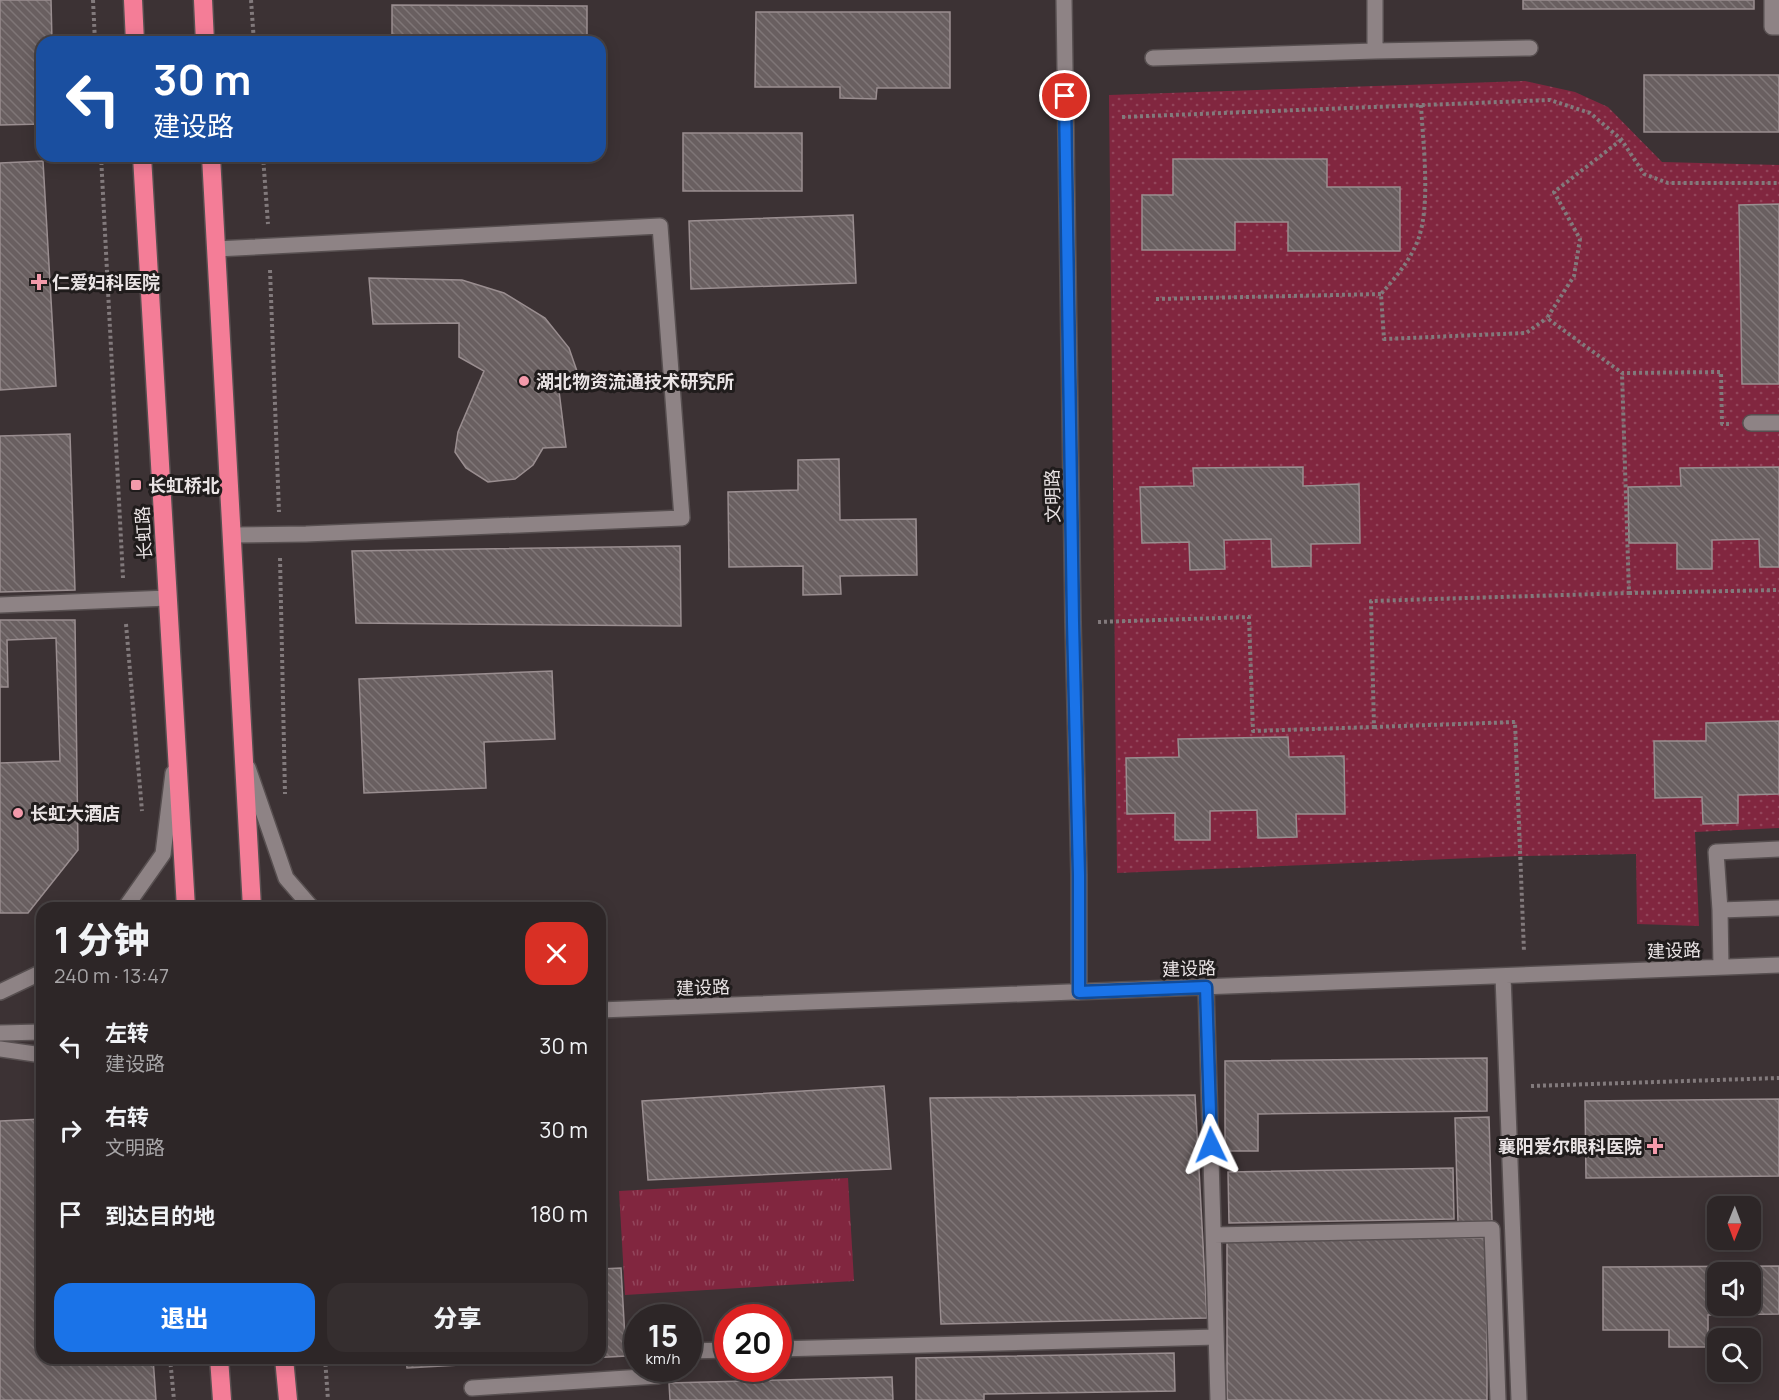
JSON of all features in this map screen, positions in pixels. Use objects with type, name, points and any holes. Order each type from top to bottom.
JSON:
[{"type":"highway","points":[[133,0],[135,36]]},
{"type":"highway","points":[[203,0],[205,36]]},
{"type":"highway","name":"长虹路","points":[[142,162],[186,902]]},
{"type":"highway","points":[[211,162],[252,902]]},
{"type":"highway","points":[[219,1364],[222,1400]]},
{"type":"highway","points":[[285,1364],[288,1400]]},
{"type":"street","name":"文明路","points":[[1064,0],[1073,622],[1079,863],[1079,992]]},
{"type":"street","points":[[1374,0],[1375,51]]},
{"type":"street","points":[[1772,0],[1772,27],[1779,27]]},
{"type":"street","points":[[1153,58],[1530,48]]},
{"type":"street","points":[[216,249],[660,226],[682,518],[232,535]]},
{"type":"street","points":[[1751,423],[1779,423]]},
{"type":"street","points":[[0,605],[168,598]]},
{"type":"street","points":[[129,902],[163,854],[176,743]]},
{"type":"street","points":[[244,755],[286,878],[307,902]]},
{"type":"street","points":[[1721,967],[1716,852],[1779,849]]},
{"type":"street","points":[[1720,910],[1779,908]]},
{"type":"street","name":"建设路","points":[[606,1010],[1779,965]]},
{"type":"street","points":[[0,993],[36,975]]},
{"type":"street","points":[[1503,976],[1519,1400]]},
{"type":"street","points":[[1206,987],[1218,1400]]},
{"type":"street","points":[[0,1033],[36,1032]]},
{"type":"street","points":[[0,1049],[36,1054]]},
{"type":"street","points":[[1214,1235],[1492,1229],[1498,1400]]},
{"type":"street","points":[[792,1349],[1216,1337]]},
{"type":"street","points":[[472,1388],[624,1378]]},
{"type":"path","points":[[93,0],[95,36]]},
{"type":"path","points":[[251,0],[254,36]]},
{"type":"path","points":[[1122,117],[1550,100],[1590,113],[1622,140],[1644,174],[1668,183],[1779,183]]},
{"type":"path","points":[[1421,105],[1426,201],[1418,240],[1401,271],[1381,294],[1383,339],[1526,333],[1546,318],[1574,276],[1580,239],[1554,192],[1622,140]]},
{"type":"path","points":[[101,162],[124,600],[142,819]]},
{"type":"path","points":[[1156,299],[1381,294]]},
{"type":"path","points":[[1546,318],[1622,373],[1721,372],[1722,424],[1751,423]]},
{"type":"path","points":[[1622,373],[1629,593]]},
{"type":"path","points":[[1374,727],[1371,601],[1779,590]]},
{"type":"path","points":[[1073,622],[1249,617],[1253,731],[1515,722],[1525,975]]},
{"type":"path","points":[[1508,1087],[1779,1078]]},
{"type":"path","points":[[171,1364],[174,1400]]},
{"type":"path","points":[[325,1364],[328,1400]]},
{"type":"green space","points":[[1525,81],[1575,92],[1608,107],[1662,162],[1779,165],[1779,828],[1695,832],[1699,926],[1637,924],[1636,854],[1520,856],[1117,873],[1109,95]]},
{"type":"green space","points":[[848,1178],[854,1281],[625,1295],[619,1191]]},
{"type":"building","points":[[0,0],[51,0],[52,36],[36,36],[36,124],[0,125]]},
{"type":"building","points":[[1523,0],[1754,0],[1754,9],[1523,9]]},
{"type":"building","points":[[392,5],[587,6],[587,36],[392,36]]},
{"type":"building","points":[[756,12],[950,12],[950,88],[877,88],[876,99],[840,98],[840,87],[755,87]]},
{"type":"building","points":[[1644,75],[1779,75],[1779,132],[1644,132]]},
{"type":"building","points":[[683,133],[802,133],[802,191],[683,191]]},
{"type":"building","points":[[1173,159],[1327,159],[1327,187],[1400,187],[1400,251],[1288,251],[1288,222],[1235,222],[1235,250],[1142,250],[1142,195],[1173,195]]},
{"type":"building","points":[[43,162],[56,386],[0,390],[0,163]]},
{"type":"building","points":[[1779,204],[1779,384],[1742,384],[1739,205]]},
{"type":"building","points":[[853,215],[856,283],[691,289],[689,221]]},
{"type":"building","name":"湖北物资流通技术研究所","points":[[369,278],[462,280],[504,293],[545,318],[569,348],[580,380],[558,383],[566,447],[543,448],[533,465],[515,479],[488,482],[466,468],[455,452],[458,432],[484,371],[459,357],[459,323],[373,324]]},
{"type":"building","points":[[70,434],[75,590],[0,592],[0,436]]},
{"type":"building","points":[[839,459],[840,520],[916,519],[917,575],[840,576],[841,594],[803,595],[803,566],[729,567],[728,492],[798,490],[798,460]]},
{"type":"building","points":[[1303,467],[1303,486],[1359,484],[1360,543],[1311,544],[1311,566],[1272,567],[1271,539],[1224,540],[1225,569],[1190,570],[1189,542],[1142,543],[1140,487],[1194,486],[1193,468]]},
{"type":"building","points":[[1779,467],[1779,567],[1760,567],[1759,539],[1712,540],[1712,569],[1677,569],[1677,543],[1629,543],[1628,487],[1681,486],[1680,468]]},
{"type":"building","points":[[680,546],[681,626],[356,623],[352,551]]},
{"type":"building","name":"长虹大酒店","points":[[0,620],[75,620],[78,850],[28,913],[0,913]]},
{"type":"building","points":[[56,638],[60,761],[0,763],[0,687],[8,687],[7,640]]},
{"type":"building","points":[[552,671],[555,739],[484,742],[486,788],[364,793],[359,679]]},
{"type":"building","points":[[1779,721],[1779,794],[1738,795],[1738,823],[1703,824],[1702,797],[1655,798],[1654,741],[1706,741],[1706,723]]},
{"type":"building","points":[[1288,737],[1289,757],[1344,756],[1345,814],[1296,814],[1297,837],[1258,838],[1257,810],[1210,811],[1210,840],[1175,840],[1175,813],[1127,814],[1126,758],[1179,757],[1178,739]]},
{"type":"building","points":[[1487,1058],[1487,1111],[1258,1114],[1258,1151],[1225,1151],[1225,1061]]},
{"type":"building","points":[[884,1086],[891,1169],[648,1180],[642,1101]]},
{"type":"building","points":[[1195,1095],[1207,1318],[941,1324],[930,1098]]},
{"type":"building","name":"襄阳爱尔眼科医院","points":[[1779,1099],[1779,1176],[1586,1178],[1585,1101]]},
{"type":"building","points":[[1489,1117],[1492,1221],[1458,1222],[1455,1118]]},
{"type":"building","points":[[36,1119],[36,1364],[153,1364],[156,1400],[0,1400],[0,1121]]},
{"type":"building","points":[[1453,1168],[1454,1219],[1229,1223],[1228,1172]]},
{"type":"building","points":[[1227,1238],[1487,1238],[1487,1400],[1227,1400]]},
{"type":"building","points":[[1707,1266],[1707,1347],[1669,1347],[1669,1330],[1603,1330],[1603,1267]]},
{"type":"building","points":[[1761,1266],[1779,1266],[1779,1314],[1761,1314]]},
{"type":"building","points":[[621,1268],[624,1356],[606,1357],[606,1269]]},
{"type":"building","points":[[1174,1353],[1175,1391],[984,1394],[984,1400],[916,1400],[916,1358]]},
{"type":"building","points":[[407,1364],[480,1364],[407,1368]]},
{"type":"building","points":[[892,1377],[893,1400],[670,1400],[669,1383],[792,1382],[792,1380]]},
{"type":"place","name":"仁爱妇科医院","points":[[39,282]]},
{"type":"place","name":"湖北物资流通技术研究所","points":[[524,381]]},
{"type":"place","name":"长虹桥北","points":[[136,485]]},
{"type":"place","name":"长虹大酒店","points":[[18,813]]},
{"type":"place","name":"襄阳爱尔眼科医院","points":[[1655,1146]]},
{"type":"route","points":[[1065,96],[1079,875],[1079,992],[1206,987],[1211,1145]]}]
